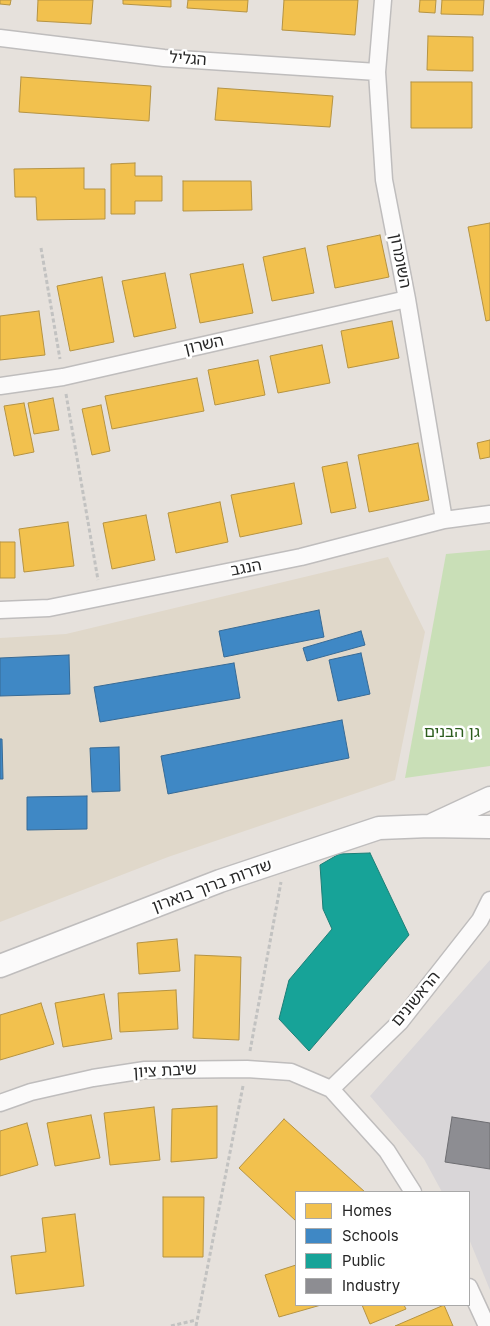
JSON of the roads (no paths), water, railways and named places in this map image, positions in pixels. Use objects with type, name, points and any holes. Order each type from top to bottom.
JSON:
[{"type":"street","name":"השומרון","points":[[383,0],[377,72],[384,180],[407,299],[444,520]]},
{"type":"street","name":"הגליל","points":[[0,38],[164,58],[377,72]]},
{"type":"street","name":"השרון","points":[[0,386],[63,377],[407,299]]},
{"type":"street","name":"הנגב","points":[[0,610],[49,608],[301,557],[444,520],[490,514]]},
{"type":"street","name":"שדרות ברוך בוארון","points":[[429,826],[490,798]]},
{"type":"street","name":"שדרות ברוך בוארון","points":[[0,966],[220,881],[379,828],[429,826],[490,827]]},
{"type":"street","name":"הראשונים","points":[[331,1089],[400,1022],[480,920],[490,900]]},
{"type":"street","name":"שיבת ציון","points":[[0,1103],[31,1092],[93,1078],[145,1070],[247,1069],[291,1072],[331,1089]]},
{"type":"street","points":[[331,1089],[387,1151],[412,1191]]},
{"type":"street","points":[[470,1289],[487,1326]]},
{"type":"park label","name":"גן הבנים","points":[[452,732]]}]
